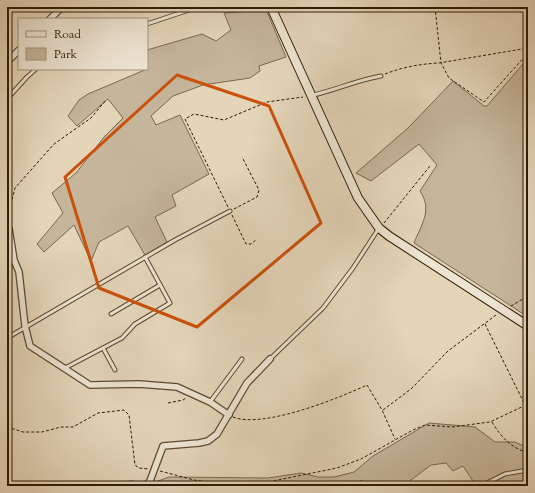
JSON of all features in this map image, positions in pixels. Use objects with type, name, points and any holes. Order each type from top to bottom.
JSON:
[{"type":"street","points":[[51,18],[62,7]]},
{"type":"street","points":[[271,7],[358,198],[379,228],[406,248],[528,326]]},
{"type":"street","points":[[7,62],[18,51]]},
{"type":"street","points":[[7,226],[9,229],[14,260],[19,272],[25,326],[30,346],[63,369],[90,385],[160,385],[177,387],[210,402],[229,415]]},
{"type":"street","points":[[145,486],[150,481],[164,446],[208,441],[217,434],[247,383],[270,359]]},
{"type":"lane","points":[[148,24],[198,7]]},
{"type":"lane","points":[[7,99],[27,76],[35,70]]},
{"type":"lane","points":[[311,96],[336,90],[359,80],[381,76]]},
{"type":"lane","points":[[7,338],[25,326],[145,257],[230,211]]},
{"type":"lane","points":[[270,359],[324,308],[353,268],[379,228]]},
{"type":"lane","points":[[63,369],[122,338],[136,324],[170,303],[145,257]]},
{"type":"lane","points":[[111,314],[160,285]]},
{"type":"lane","points":[[103,348],[115,370]]},
{"type":"lane","points":[[210,402],[242,359]]},
{"type":"lane","points":[[481,486],[505,474],[528,470]]},
{"type":"lane","points":[[85,486],[133,483],[140,486]]},
{"type":"path","points":[[435,7],[441,63],[449,78],[484,102],[528,53]]},
{"type":"path","points":[[381,76],[399,69],[528,48]]},
{"type":"path","points":[[257,239],[251,244],[246,244],[184,120],[194,114],[224,120],[267,102],[311,96]]},
{"type":"path","points":[[7,219],[15,188],[54,144],[91,118],[106,100]]},
{"type":"path","points":[[230,211],[257,197],[259,190],[242,157]]},
{"type":"path","points":[[379,228],[430,166]]},
{"type":"path","points":[[382,410],[411,389],[448,351],[502,310],[528,296]]},
{"type":"path","points":[[485,324],[525,405]]},
{"type":"path","points":[[229,415],[244,420],[276,416],[314,407],[367,385],[382,410],[395,440]]},
{"type":"path","points":[[168,403],[182,400],[190,393]]},
{"type":"path","points":[[7,427],[23,432],[42,432],[61,427],[73,427],[98,413],[124,410],[129,415],[135,465],[138,468],[154,470],[194,480],[216,483],[268,482],[337,468],[361,459],[425,425],[452,427],[492,421],[528,404]]},
{"type":"path","points":[[492,421],[502,438],[509,444],[528,453]]},
{"type":"highlighted area","points":[[177,75],[269,106],[321,223],[197,327],[99,288],[65,177]]},
{"type":"green space","points":[[253,7],[265,7],[286,57],[259,66],[260,71],[250,78],[203,85],[173,96],[151,116],[156,125],[180,115],[209,174],[172,195],[176,206],[155,217],[167,242],[145,255],[128,226],[99,242],[91,261],[74,225],[44,252],[37,244],[63,213],[52,193],[76,173],[104,137],[123,118],[108,99],[77,126],[68,116],[79,100],[88,94],[145,70],[148,70],[148,50],[202,34],[216,41],[231,30],[224,13],[252,11]]},
{"type":"green space","points":[[528,58],[528,317],[414,243],[426,211],[424,198],[420,191],[437,165],[419,144],[371,181],[356,173],[408,128],[453,81],[484,106],[487,106]]},
{"type":"green space","points":[[429,423],[475,427],[495,442],[515,442],[528,448],[528,486],[473,486],[475,484],[463,466],[453,471],[446,463],[431,465],[403,486],[364,486],[362,480],[347,486],[149,486],[150,484],[169,477],[268,478],[301,473],[318,477],[334,477],[354,472],[373,456]]}]
